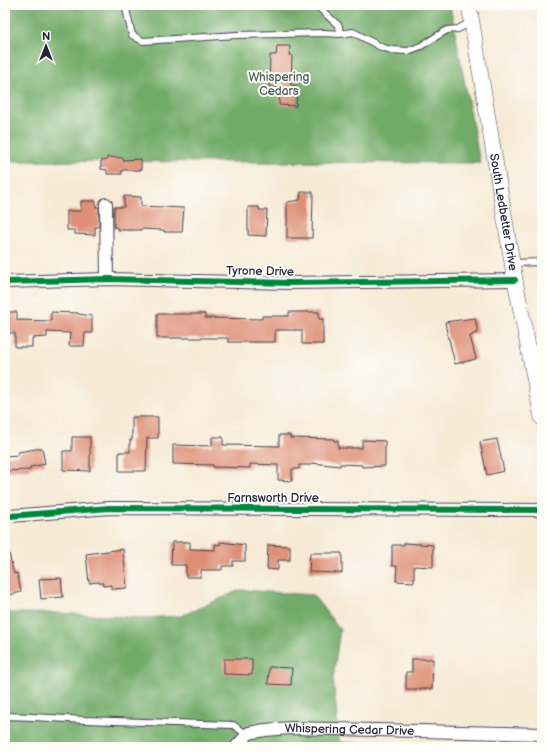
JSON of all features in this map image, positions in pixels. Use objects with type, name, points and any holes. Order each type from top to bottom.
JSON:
[{"type":"street","name":"South Ledbetter Drive","points":[[469,5],[515,280],[542,418]]},
{"type":"street","points":[[106,204],[107,279]]},
{"type":"street","name":"Tyrone Drive","points":[[5,282],[107,279],[288,283],[515,280]]},
{"type":"street","name":"Farnsworth Drive","points":[[5,518],[10,516],[109,508],[542,510]]},
{"type":"street","name":"Whispering Cedar Drive","points":[[236,747],[249,734],[265,730],[291,728],[542,734]]},
{"type":"lane","points":[[125,5],[132,35],[143,41],[237,36],[324,33],[340,34],[353,32],[381,47],[391,50],[408,51],[421,46],[447,30],[458,29],[472,22]]},
{"type":"lane","points":[[316,5],[339,26],[340,34]]},
{"type":"lane","points":[[512,262],[542,262]]},
{"type":"lane","points":[[5,716],[233,725],[248,735]]},
{"type":"green space","name":"Whispering Cedars","points":[[5,5],[450,5],[480,163],[5,161]]},
{"type":"green space","points":[[240,590],[313,595],[340,630],[333,678],[340,747],[5,747],[5,614],[58,613],[139,618],[181,616]]},
{"type":"green space","points":[[340,742],[473,747],[340,747]]},
{"type":"building","points":[[277,46],[290,46],[289,55],[292,55],[291,85],[297,86],[296,106],[279,105],[280,87],[269,87],[270,55],[276,55]]},
{"type":"building","points":[[107,157],[123,158],[123,160],[141,159],[141,170],[122,170],[122,174],[107,174],[107,170],[101,169],[101,161],[107,160]]},
{"type":"building","points":[[301,192],[313,192],[312,238],[287,238],[287,202],[300,200]]},
{"type":"building","points":[[124,196],[141,197],[141,206],[184,208],[182,232],[164,232],[164,230],[141,229],[118,230],[118,228],[114,227],[114,207],[124,207]]},
{"type":"building","points":[[81,201],[96,201],[96,207],[99,207],[99,227],[95,227],[95,235],[75,234],[75,230],[67,230],[67,211],[81,211]]},
{"type":"building","points":[[248,207],[259,207],[259,210],[267,210],[266,236],[248,235]]},
{"type":"building","points":[[5,312],[17,312],[17,320],[51,321],[51,312],[78,313],[92,316],[92,333],[85,333],[84,346],[69,346],[70,333],[47,332],[47,337],[32,338],[32,347],[15,347],[15,333],[5,333]]},
{"type":"building","points":[[289,312],[319,312],[319,319],[323,319],[323,344],[302,344],[302,330],[275,330],[275,342],[228,342],[228,338],[157,338],[157,314],[205,314],[205,318],[262,319],[262,316],[289,316]]},
{"type":"building","points":[[475,318],[478,333],[470,336],[476,359],[455,364],[445,322]]},
{"type":"building","points":[[132,417],[158,417],[158,438],[147,438],[146,471],[119,471],[119,452],[130,452],[130,440],[132,440]]},
{"type":"building","points":[[279,435],[290,435],[290,438],[334,439],[334,441],[338,441],[338,448],[362,448],[362,440],[385,441],[385,466],[362,467],[362,465],[340,464],[340,466],[312,463],[311,465],[299,465],[299,469],[292,469],[292,481],[278,480],[278,465],[250,464],[250,468],[173,464],[173,445],[212,446],[212,437],[223,437],[223,445],[279,446]]},
{"type":"building","points":[[72,437],[90,437],[90,471],[63,470],[63,451],[72,451]]},
{"type":"building","points":[[497,439],[504,471],[487,475],[480,442]]},
{"type":"building","points":[[42,448],[45,464],[30,467],[30,470],[5,471],[5,456],[18,455],[18,452]]},
{"type":"building","points":[[172,542],[190,542],[190,549],[215,550],[215,544],[220,545],[220,542],[245,545],[245,561],[233,561],[233,566],[222,566],[222,570],[201,570],[201,577],[186,577],[186,565],[171,565]]},
{"type":"building","points":[[404,543],[433,545],[433,567],[414,566],[414,582],[396,581],[397,566],[392,566],[392,545],[404,545]]},
{"type":"building","points":[[268,545],[290,546],[290,560],[278,560],[278,570],[267,569]]},
{"type":"building","points":[[123,549],[127,588],[111,589],[111,585],[103,586],[103,583],[99,582],[89,583],[86,554]]},
{"type":"building","points":[[5,553],[9,553],[14,574],[17,573],[21,592],[5,596]]},
{"type":"building","points":[[310,553],[342,553],[342,573],[309,572]]},
{"type":"building","points":[[61,578],[63,597],[41,599],[39,579]]},
{"type":"building","points":[[224,659],[252,659],[252,675],[224,674]]},
{"type":"building","points":[[412,659],[433,659],[432,689],[406,689],[406,672],[412,672]]},
{"type":"building","points":[[269,667],[292,668],[291,685],[268,684]]},
{"type":"cycle path","points":[[5,282],[107,279],[289,283],[515,280]]},
{"type":"cycle path","points":[[5,518],[10,516],[109,508],[542,510]]}]
